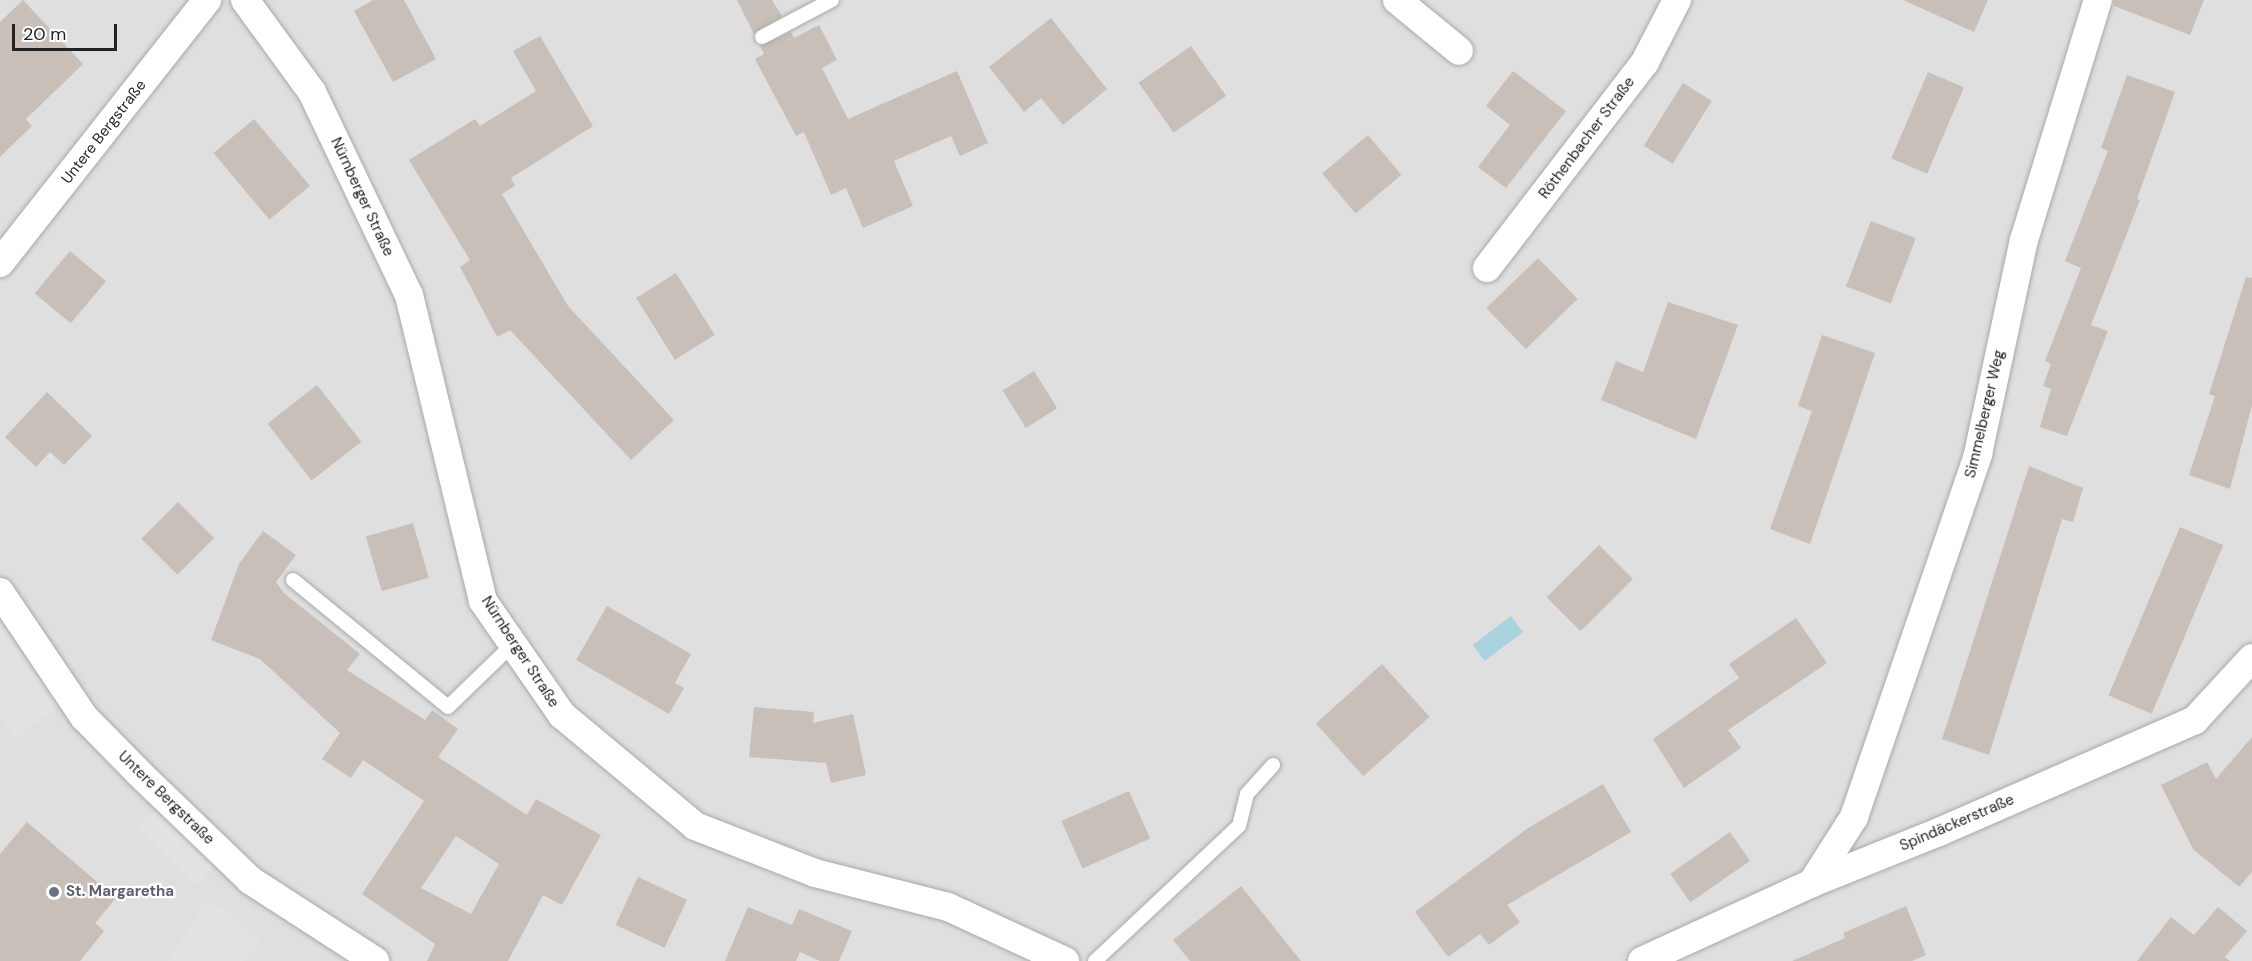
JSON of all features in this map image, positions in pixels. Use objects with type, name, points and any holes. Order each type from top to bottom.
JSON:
[{"type":"street","name":"Untere Bergstraße","points":[[0,263],[207,0]]},
{"type":"street","name":"Nürnberger Straße","points":[[245,0],[312,92],[409,295],[483,601],[562,715],[695,826],[815,873],[948,907],[1065,961]]},
{"type":"street","points":[[1397,0],[1459,51]]},
{"type":"street","name":"Röthenbacher Straße","points":[[1487,268],[1645,62],[1677,0]]},
{"type":"street","name":"Simmelberger Weg","points":[[1812,882],[1854,818],[1978,454],[2024,240],[2098,0]]},
{"type":"street","name":"Untere Bergstraße","points":[[0,592],[84,717],[140,773],[250,880],[375,961]]},
{"type":"street","name":"Spindäckerstraße","points":[[1642,961],[1812,882],[1939,832],[2195,720],[2252,658]]},
{"type":"lane","points":[[762,37],[832,0]]},
{"type":"lane","points":[[293,580],[448,707],[513,644]]},
{"type":"lane","points":[[1095,961],[1239,826],[1247,794],[1273,765]]},
{"type":"shaded area","points":[[0,0],[2252,0],[2252,961],[0,961]]},
{"type":"shaded area","points":[[0,621],[60,705],[17,738],[0,718]]},
{"type":"shaded area","points":[[162,802],[221,861],[196,885],[137,827]]},
{"type":"shaded area","points":[[208,898],[261,941],[246,961],[168,961]]},
{"type":"water","points":[[1511,616],[1523,632],[1485,661],[1473,645]]},
{"type":"building","points":[[23,0],[83,64],[26,119],[32,126],[0,157],[0,22]]},
{"type":"building","points":[[373,0],[404,0],[436,59],[393,82],[354,11]]},
{"type":"building","points":[[737,0],[772,0],[782,16],[754,34]]},
{"type":"building","points":[[1903,0],[1988,0],[1974,32]]},
{"type":"building","points":[[2114,0],[2204,0],[2190,35],[2114,6]]},
{"type":"building","points":[[1051,18],[1107,89],[1063,125],[1041,98],[1024,112],[989,67]]},
{"type":"building","points":[[819,25],[837,60],[822,68],[848,119],[957,71],[988,143],[960,156],[951,136],[894,161],[913,206],[863,228],[846,188],[831,195],[804,132],[796,136],[755,59],[764,54],[760,46],[791,32],[794,38]]},
{"type":"building","points":[[540,36],[593,126],[511,178],[515,186],[502,194],[568,306],[674,420],[631,460],[510,330],[497,337],[460,267],[470,260],[409,160],[475,119],[480,126],[536,91],[513,51]]},
{"type":"building","points":[[1191,46],[1226,96],[1174,133],[1139,83]]},
{"type":"building","points":[[1513,71],[1566,111],[1506,188],[1478,167],[1510,125],[1486,106]]},
{"type":"building","points":[[1928,72],[1964,87],[1927,174],[1891,159]]},
{"type":"building","points":[[2127,75],[2175,92],[2137,199],[2140,200],[2091,325],[2108,331],[2067,436],[2040,427],[2051,389],[2043,386],[2051,364],[2045,361],[2081,268],[2065,261],[2108,151],[2101,148]]},
{"type":"building","points":[[1683,83],[1712,101],[1673,164],[1644,146]]},
{"type":"building","points":[[254,119],[310,186],[269,220],[213,153]]},
{"type":"building","points":[[1368,135],[1401,175],[1355,213],[1322,174]]},
{"type":"building","points":[[1871,221],[1916,238],[1891,304],[1846,286]]},
{"type":"building","points":[[70,251],[106,281],[71,323],[35,293]]},
{"type":"building","points":[[1538,258],[1578,299],[1526,349],[1486,308]]},
{"type":"building","points":[[676,273],[715,335],[675,360],[636,298]]},
{"type":"building","points":[[2246,277],[2252,278],[2252,405],[2230,489],[2189,475],[2215,396],[2209,394]]},
{"type":"building","points":[[1668,302],[1738,325],[1696,439],[1601,400],[1616,361],[1643,372]]},
{"type":"building","points":[[1822,335],[1875,353],[1810,544],[1770,529],[1812,411],[1798,406]]},
{"type":"building","points":[[1034,371],[1057,408],[1026,428],[1003,391]]},
{"type":"building","points":[[317,385],[361,442],[312,481],[267,424]]},
{"type":"building","points":[[47,392],[92,436],[64,465],[50,452],[36,467],[5,437]]},
{"type":"building","points":[[2029,466],[2083,488],[2073,522],[2062,519],[1989,755],[1942,739]]},
{"type":"building","points":[[178,502],[214,538],[177,575],[141,539]]},
{"type":"building","points":[[413,523],[429,578],[382,591],[366,537]]},
{"type":"building","points":[[2180,527],[2223,545],[2152,714],[2108,695]]},
{"type":"building","points":[[263,531],[296,555],[276,582],[284,593],[360,654],[347,670],[425,720],[432,710],[458,729],[438,757],[527,815],[536,799],[601,835],[562,905],[543,895],[508,961],[427,961],[435,944],[362,894],[424,801],[363,760],[351,778],[322,759],[340,733],[260,659],[211,640],[239,564]],"holes":[[[456,836],[499,864],[471,914],[421,888]]]},
{"type":"building","points":[[1599,545],[1633,579],[1581,631],[1547,597]]},
{"type":"building","points":[[607,606],[691,654],[675,683],[684,688],[669,714],[576,660]]},
{"type":"building","points":[[1796,618],[1827,663],[1728,730],[1741,748],[1684,788],[1653,739],[1739,678],[1729,664]]},
{"type":"building","points":[[1382,664],[1430,717],[1363,776],[1316,724]]},
{"type":"building","points":[[754,707],[814,712],[813,723],[853,714],[866,775],[831,783],[826,763],[749,757]]},
{"type":"building","points":[[2252,737],[2252,872],[2239,887],[2193,849],[2161,785],[2207,762],[2216,779]]},
{"type":"building","points":[[1603,784],[1631,832],[1507,905],[1520,922],[1489,945],[1480,934],[1448,957],[1415,912],[1528,828]]},
{"type":"building","points":[[1129,791],[1150,839],[1083,869],[1061,821]]},
{"type":"building","name":"St. Margaretha","points":[[27,822],[116,898],[95,923],[104,931],[80,961],[0,961],[0,854]]},
{"type":"building","points":[[1730,832],[1750,861],[1690,903],[1670,874]]},
{"type":"building","points":[[638,877],[687,900],[665,948],[616,925]]},
{"type":"building","points":[[1241,886],[1301,961],[1190,961],[1173,940]]},
{"type":"building","points":[[1906,906],[1926,955],[1912,961],[1792,961],[1845,938],[1843,933]]},
{"type":"building","points":[[748,907],[792,925],[799,909],[852,931],[839,961],[820,961],[800,952],[796,961],[725,961]]},
{"type":"building","points":[[2218,907],[2247,931],[2225,957],[2230,961],[2137,961],[2171,917],[2194,935]]},
{"type":"place","name":"St. Margaretha","points":[[54,892]]}]
